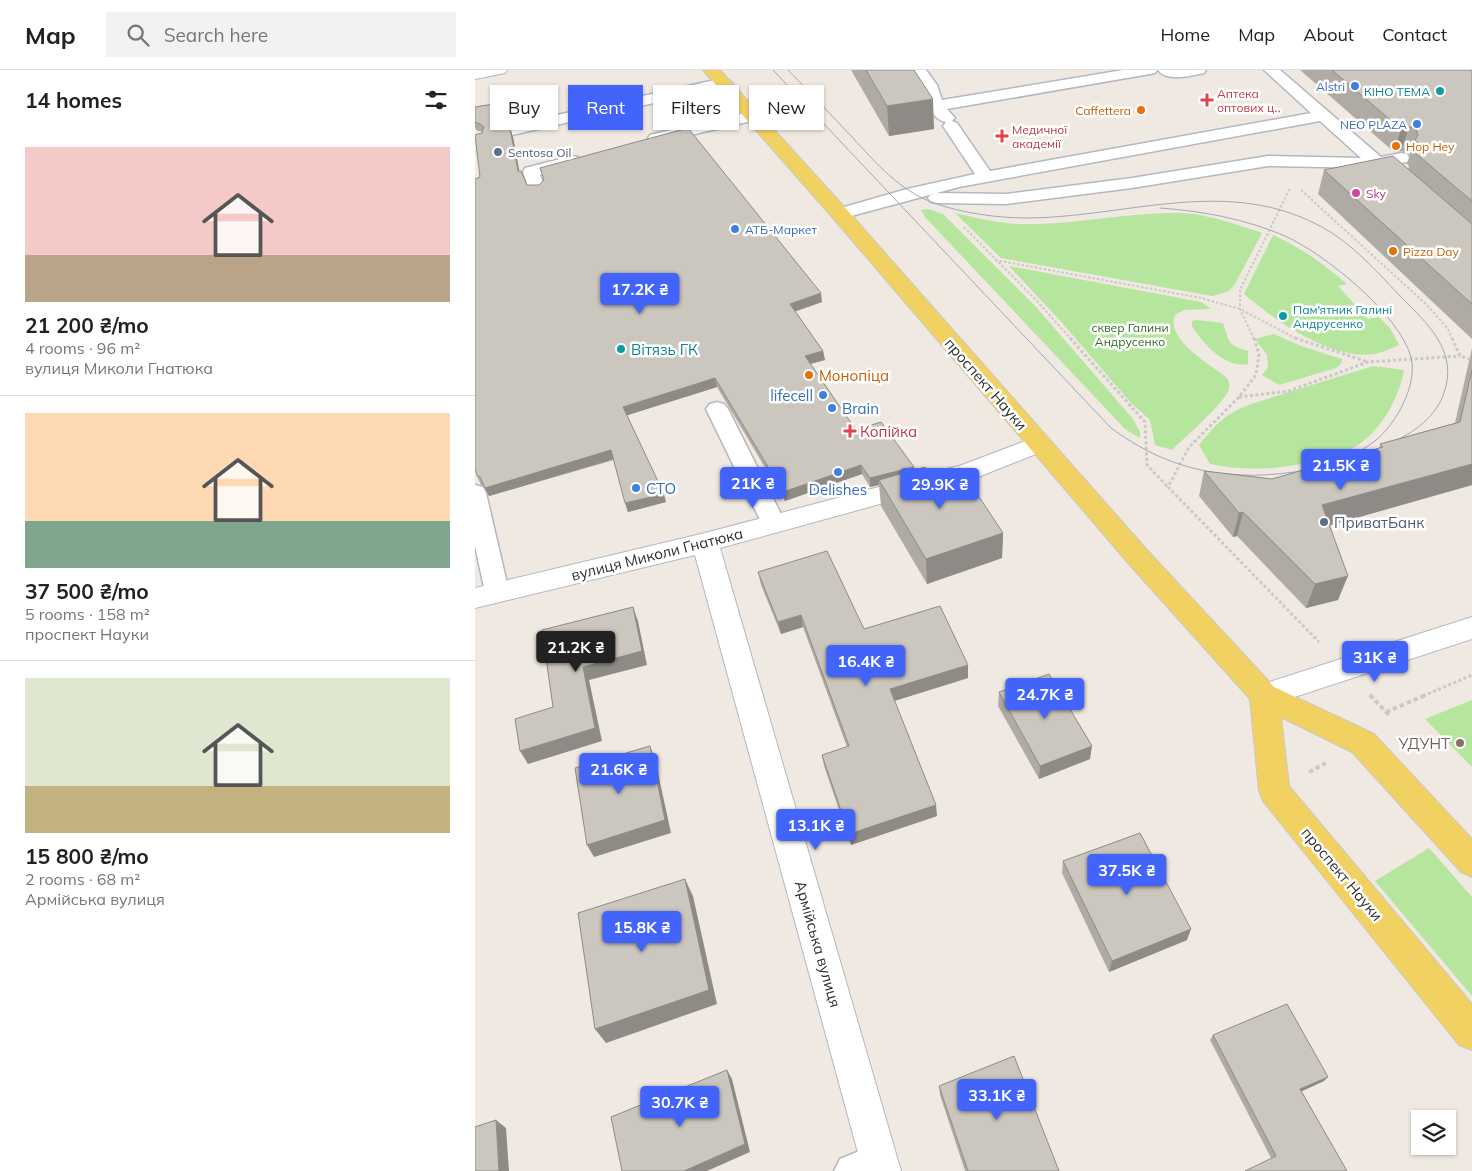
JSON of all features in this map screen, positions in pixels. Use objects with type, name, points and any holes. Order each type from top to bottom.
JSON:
[{"type":"main road","name":"проспект Науки","points":[[718,77],[749,111]]},
{"type":"main road","name":"проспект Науки","points":[[766,130],[1038,444],[1264,695],[1363,743],[1472,862]]},
{"type":"main road","points":[[1264,695],[1274,791]]},
{"type":"main road","name":"проспект Науки","points":[[1274,791],[1472,1032]]},
{"type":"street","points":[[475,74],[499,70]]},
{"type":"street","name":"вулиця Миколи Гнатюка","points":[[486,595],[705,543],[969,471],[1038,444]]},
{"type":"street","name":"Армійська вулиця","points":[[705,543],[871,1167]]},
{"type":"street","points":[[1264,695],[1472,628]]},
{"type":"lane","points":[[918,70],[929,85],[936,106],[950,123],[986,177]]},
{"type":"lane","points":[[936,106],[1151,70]]},
{"type":"lane","points":[[1165,70],[1173,73],[1199,70]]},
{"type":"lane","points":[[1271,70],[1392,176]]},
{"type":"lane","points":[[558,118],[718,77]]},
{"type":"lane","points":[[840,214],[913,193],[986,177],[1323,116]]},
{"type":"lane","points":[[643,142],[699,127],[749,117]]},
{"type":"lane","points":[[536,188],[531,172],[587,157]]},
{"type":"lane","points":[[913,193],[941,199],[1006,199],[1132,183],[1268,161],[1378,163],[1401,158]]},
{"type":"lane","points":[[717,409],[774,524]]},
{"type":"lane","points":[[475,492],[486,595]]},
{"type":"path","points":[[1268,161],[1427,306],[1448,329],[1460,356]]},
{"type":"path","points":[[1168,487],[1189,447],[1239,397],[1256,375],[1259,354],[1252,332],[1240,310],[1240,290],[1293,183]]},
{"type":"path","points":[[935,197],[1035,299],[1145,422],[1147,465],[1399,726],[1363,743],[1274,791]]},
{"type":"path","points":[[995,260],[1201,298],[1240,310],[1299,340],[1369,362]]},
{"type":"path","points":[[1239,397],[1289,391],[1369,362],[1460,356],[1469,359]]},
{"type":"path","points":[[1386,712],[1472,675]]},
{"type":"green space","name":"сквер Галини Андрусенко","points":[[928,209],[943,214],[1036,307],[1133,419],[1140,432],[1140,438],[1125,429],[925,217],[921,210]]},
{"type":"green space","name":"сквер Галини Андрусенко","points":[[955,213],[997,222],[1043,224],[1140,214],[1180,213],[1211,217],[1262,233],[1235,284],[1229,291],[1212,296],[1001,258]]},
{"type":"green space","points":[[1273,235],[1312,257],[1347,284],[1338,286],[1368,319],[1379,317],[1390,328],[1399,345],[1374,354],[1341,351],[1305,336],[1271,315],[1244,294]]},
{"type":"green space","name":"сквер Галини Андрусенко","points":[[1009,266],[1201,302],[1211,309],[1184,310],[1175,315],[1174,324],[1177,333],[1191,351],[1227,378],[1229,388],[1226,395],[1172,450],[1155,445],[1150,420],[1131,403],[1064,325]]},
{"type":"green space","points":[[1192,321],[1223,323],[1230,342],[1248,351],[1248,364],[1231,363],[1208,347],[1192,326]]},
{"type":"green space","points":[[1274,334],[1301,346],[1342,359],[1341,364],[1336,368],[1279,385],[1262,375],[1268,367],[1267,355],[1255,339]]},
{"type":"green space","points":[[1373,366],[1404,370],[1398,392],[1387,414],[1372,434],[1349,450],[1305,463],[1258,469],[1210,464],[1199,445],[1222,420],[1242,408]]},
{"type":"green space","name":"УДУНТ","points":[[1472,700],[1472,767],[1425,719]]},
{"type":"green space","points":[[1429,848],[1472,897],[1472,996],[1375,881]]},
{"type":"building","points":[[866,70],[914,70],[933,99],[887,106]]},
{"type":"building","name":"NEO PLAZA","points":[[1332,70],[1472,70],[1472,201],[1414,152],[1427,150],[1415,140],[1418,135],[1416,129],[1409,127],[1401,129]]},
{"type":"building","points":[[490,105],[490,130],[510,130],[518,171],[521,171],[527,185],[539,185],[544,180],[540,168],[681,130],[690,130],[821,293],[790,304],[823,351],[805,356],[856,430],[881,422],[914,467],[870,478],[861,465],[783,492],[715,378],[623,407],[664,494],[625,503],[611,450],[485,488],[480,477],[477,476],[475,468],[475,179],[480,177],[475,135],[482,133],[484,127],[475,122],[475,107]]},
{"type":"building","points":[[1393,156],[1472,224],[1472,304],[1324,170]]},
{"type":"building","points":[[1472,370],[1472,464],[1322,505],[1348,576],[1315,584],[1243,512],[1239,513],[1204,471],[1272,479],[1383,447],[1380,444],[1460,422]]},
{"type":"building","points":[[925,467],[932,477],[960,468],[1003,533],[926,559],[879,480]]},
{"type":"building","points":[[827,551],[864,629],[940,606],[968,665],[890,689],[936,805],[849,834],[822,755],[849,746],[801,615],[778,622],[758,572]]},
{"type":"building","points":[[633,607],[642,651],[583,667],[595,728],[520,751],[515,719],[553,707],[542,630]]},
{"type":"building","points":[[1049,674],[1092,746],[1040,766],[999,692]]},
{"type":"building","points":[[650,746],[665,820],[587,845],[575,768]]},
{"type":"building","points":[[1140,833],[1191,929],[1112,961],[1063,861]]},
{"type":"building","points":[[685,879],[709,990],[595,1029],[578,913]]},
{"type":"building","points":[[1287,1004],[1328,1077],[1300,1089],[1347,1171],[1245,1171],[1276,1156],[1213,1035]]},
{"type":"building","points":[[1014,1056],[1059,1171],[968,1171],[939,1086]]},
{"type":"building","points":[[727,1070],[745,1144],[684,1171],[622,1171],[611,1117]]},
{"type":"building","points":[[496,1120],[499,1171],[475,1171],[475,1127]]},
{"type":"tram line","points":[[773,70],[1111,428],[1157,455],[1204,471],[1254,475],[1307,470]]},
{"type":"tram line","points":[[788,70],[889,175],[910,191],[934,203],[978,214],[1038,218],[1153,205],[1219,201],[1252,204],[1284,211],[1316,224],[1341,239],[1363,258],[1430,327],[1443,349],[1448,373],[1441,400],[1434,412],[1424,422],[1413,431],[1387,445],[1360,455]]},
{"type":"tram line","points":[[1160,208],[1224,217],[1255,225],[1285,236],[1320,256],[1359,287],[1392,322],[1404,340],[1411,357],[1411,380],[1408,391],[1397,414],[1383,434],[1375,441],[1342,460]]},
{"type":"place","name":"Alstri","points":[[1355,86]]},
{"type":"place","name":"КІНО ТЕМА","points":[[1440,91]]},
{"type":"place","name":"Аптека оптових ц‥","points":[[1207,100]]},
{"type":"place","name":"Caffettera","points":[[1141,110]]},
{"type":"place","name":"NEO PLAZA","points":[[1417,124]]},
{"type":"place","name":"Медичної академії","points":[[1002,136]]},
{"type":"place","name":"Hop Hey","points":[[1396,146]]},
{"type":"place","name":"Sentosa Oil","points":[[498,152]]},
{"type":"place","name":"Sky","points":[[1356,193]]},
{"type":"place","name":"АТБ-Маркет","points":[[735,229]]},
{"type":"place","name":"Pizza Day","points":[[1393,251]]},
{"type":"place","name":"Пам'ятник Галині Андрусенко","points":[[1283,316]]},
{"type":"place","name":"Вітязь ГК","points":[[621,349]]},
{"type":"place","name":"Монопіца","points":[[809,375]]},
{"type":"place","name":"lifecell","points":[[823,395]]},
{"type":"place","name":"Brain","points":[[832,408]]},
{"type":"place","name":"Копійка","points":[[850,431]]},
{"type":"place","name":"Delishes","points":[[838,472]]},
{"type":"place","name":"СТО","points":[[636,488]]},
{"type":"place","name":"ПриватБанк","points":[[1324,522]]},
{"type":"place","name":"УДУНТ","points":[[1460,743]]}]
